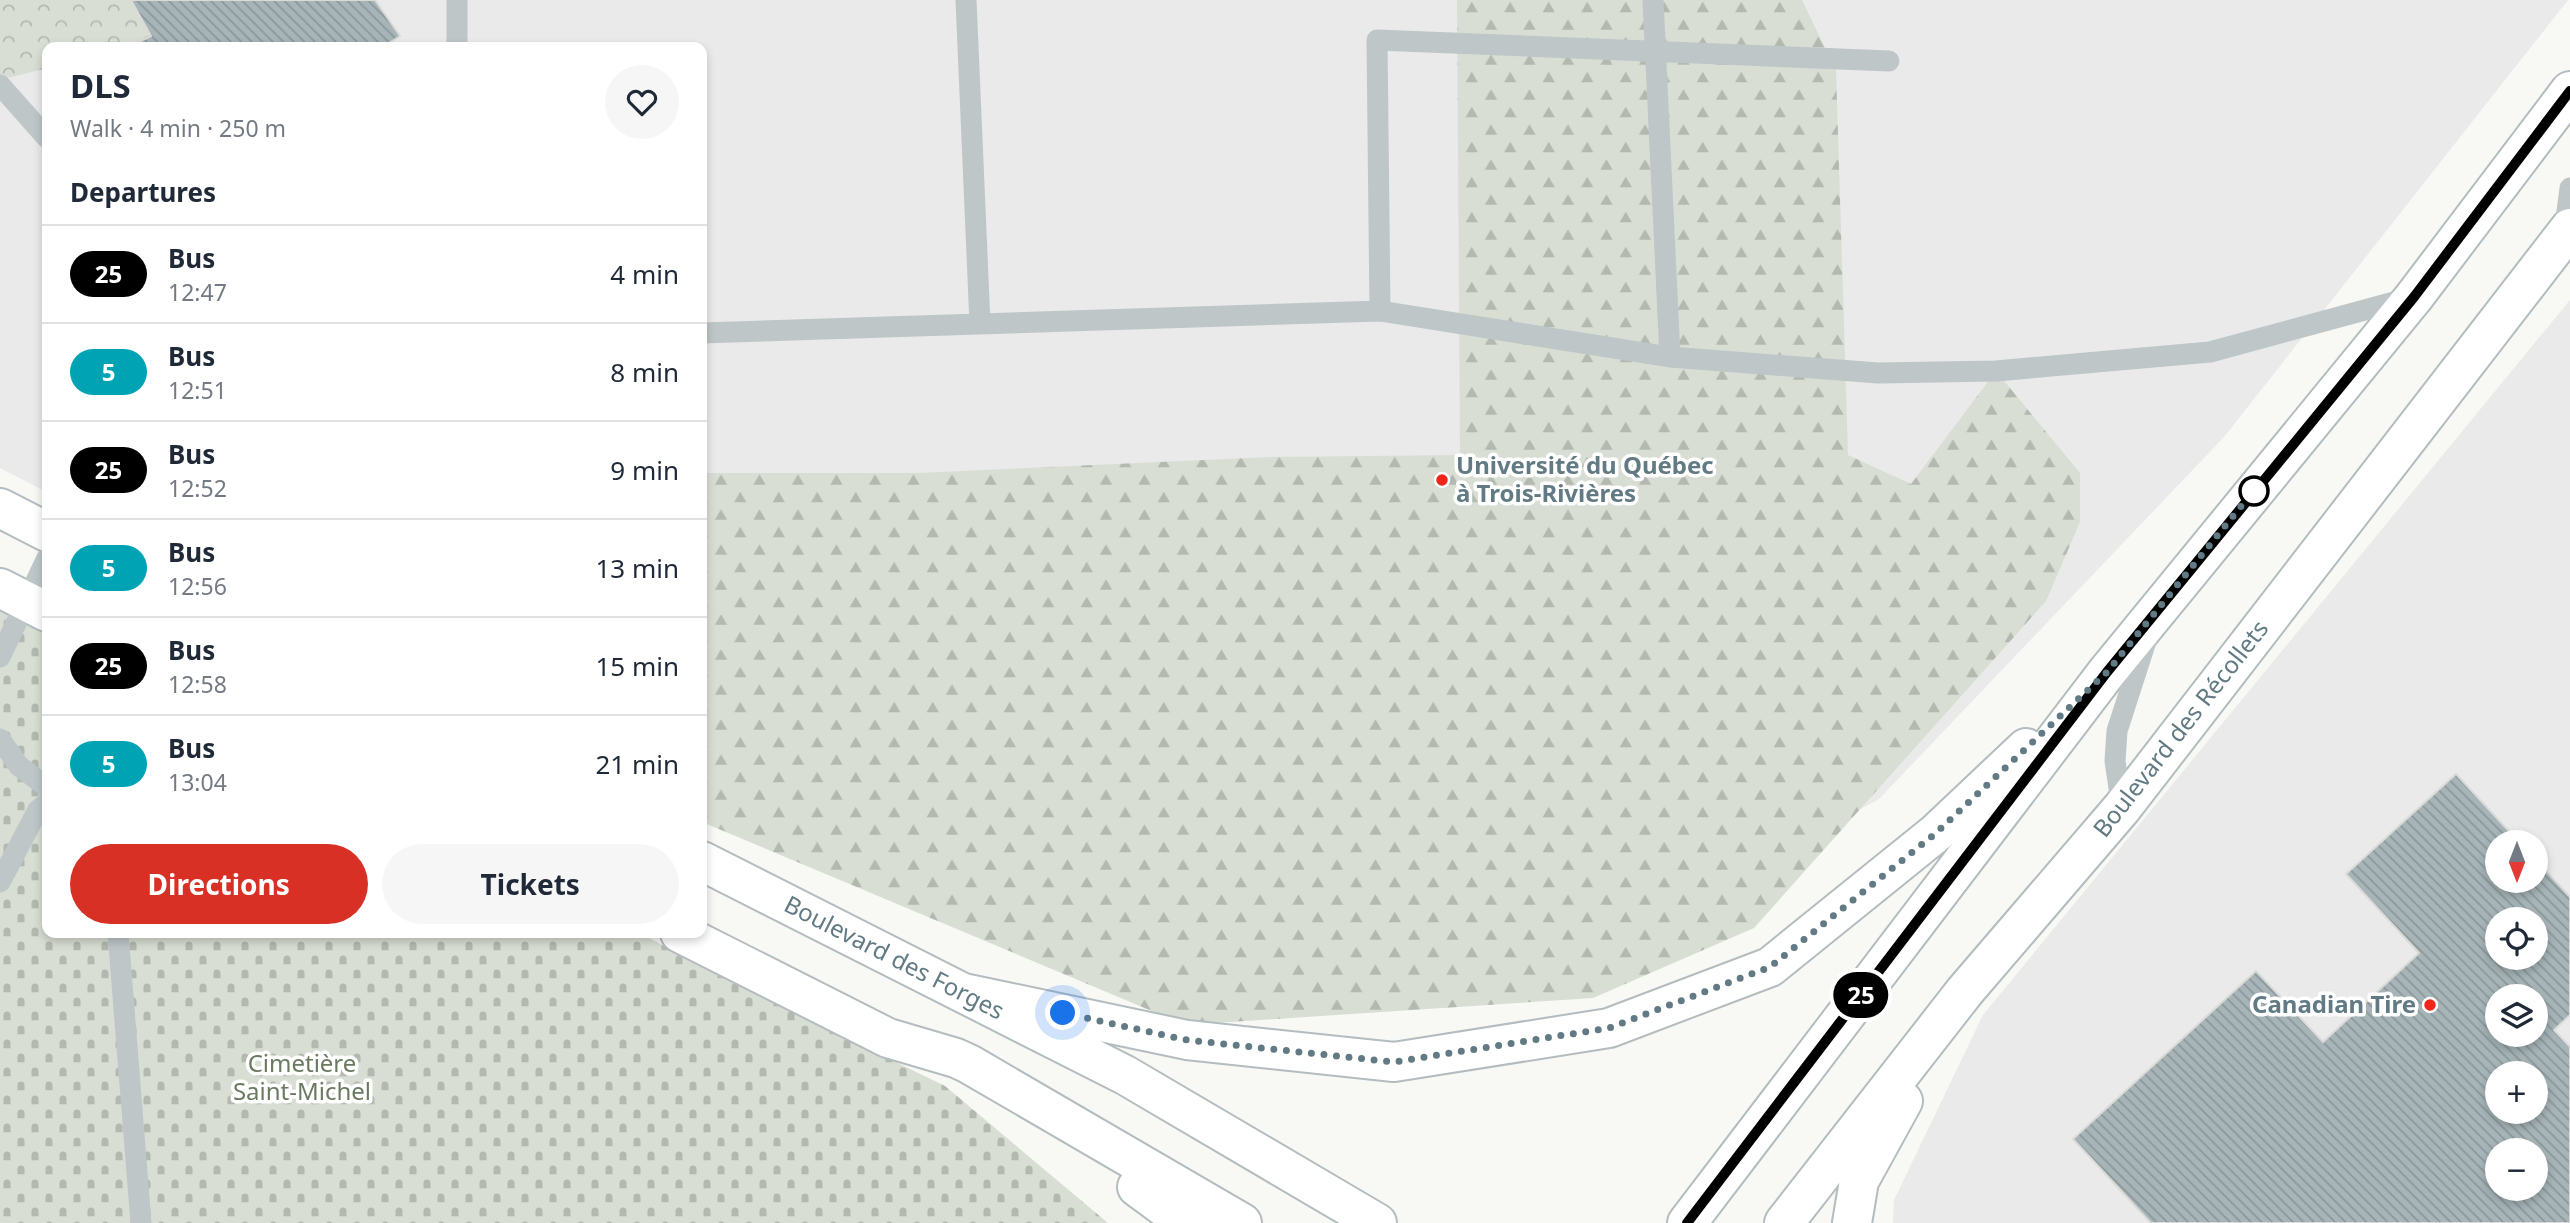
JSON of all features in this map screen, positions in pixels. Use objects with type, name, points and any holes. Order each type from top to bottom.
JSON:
[{"type":"main road","points":[[1688,1223],[2107,672],[2414,297],[2570,91]]},
{"type":"main road","name":"Boulevard des Récollets","points":[[1784,1223],[1965,991],[2122,808],[2568,235]]},
{"type":"main road","points":[[0,508],[42,529]]},
{"type":"main road","points":[[964,993],[1187,1040],[1394,1062],[1609,1028],[1770,967],[1936,833],[2107,672]]},
{"type":"main road","name":"Boulevard des Forges","points":[[707,864],[1125,1075],[1377,1223]]},
{"type":"main road","points":[[690,938],[888,1038],[969,1064],[1242,1223]]},
{"type":"main road","points":[[1852,1223],[1859,1181],[1965,991]]},
{"type":"main road","points":[[969,1064],[1186,1223]]},
{"type":"lane","points":[[457,0],[457,42]]},
{"type":"lane","points":[[966,0],[980,324]]},
{"type":"lane","points":[[1653,0],[1670,357]]},
{"type":"lane","points":[[1380,311],[1377,40],[1889,61]]},
{"type":"lane","points":[[0,85],[42,132]]},
{"type":"lane","points":[[2568,235],[2570,188]]},
{"type":"lane","points":[[707,333],[1380,311],[1670,357],[1878,373],[1996,371],[2210,352],[2414,297]]},
{"type":"lane","points":[[0,657],[42,568]]},
{"type":"lane","points":[[2122,808],[2115,761],[2117,731],[2157,609]]},
{"type":"lane","points":[[4,752],[42,783]]},
{"type":"lane","points":[[0,882],[42,807]]},
{"type":"lane","points":[[118,938],[141,1223]]},
{"type":"shaded area","name":"Université du Québec à Trois-Rivières","points":[[0,0],[2568,0],[2224,437],[1879,799],[1685,905],[707,784],[707,42],[42,42],[42,489],[0,468]]},
{"type":"shaded area","points":[[2570,300],[2570,1223],[1893,1223],[1894,1200],[1983,1015]]},
{"type":"green space","points":[[0,0],[131,0],[151,36],[138,42],[42,42],[42,69],[0,80]]},
{"type":"green space","points":[[1457,0],[1802,0],[1836,71],[1848,455],[1911,484],[1996,371],[2080,473],[2080,522],[2046,601],[1754,928],[1593,998],[1185,1025],[707,824],[707,473],[919,473],[1270,457],[1460,455]]},
{"type":"green space","name":"Cimetière Saint-Michel","points":[[0,579],[42,600],[42,938],[649,938],[719,976],[945,1086],[1108,1223],[0,1223]]},
{"type":"building","points":[[131,0],[375,0],[400,36],[391,42],[138,42],[151,36]]},
{"type":"building","name":"Canadian Tire","points":[[2456,774],[2508,830],[2485,830],[2485,893],[2548,893],[2548,873],[2570,897],[2570,1015],[2554,1030],[2570,1047],[2570,1223],[2151,1223],[2073,1139],[2256,971],[2323,1042],[2419,953],[2346,874]]},
{"type":"bus line","name":"25","points":[[1687,1223],[2107,672],[2414,297],[2570,91]]},
{"type":"place","name":"Université du Québec à Trois-Rivières","points":[[1442,480]]},
{"type":"place","name":"Canadian Tire","points":[[2430,1005]]},
{"type":"route","points":[[1063,1013],[1187,1040],[1394,1062],[1609,1028],[1770,967],[1936,833],[2107,672],[2259,484],[2254,491]]}]
